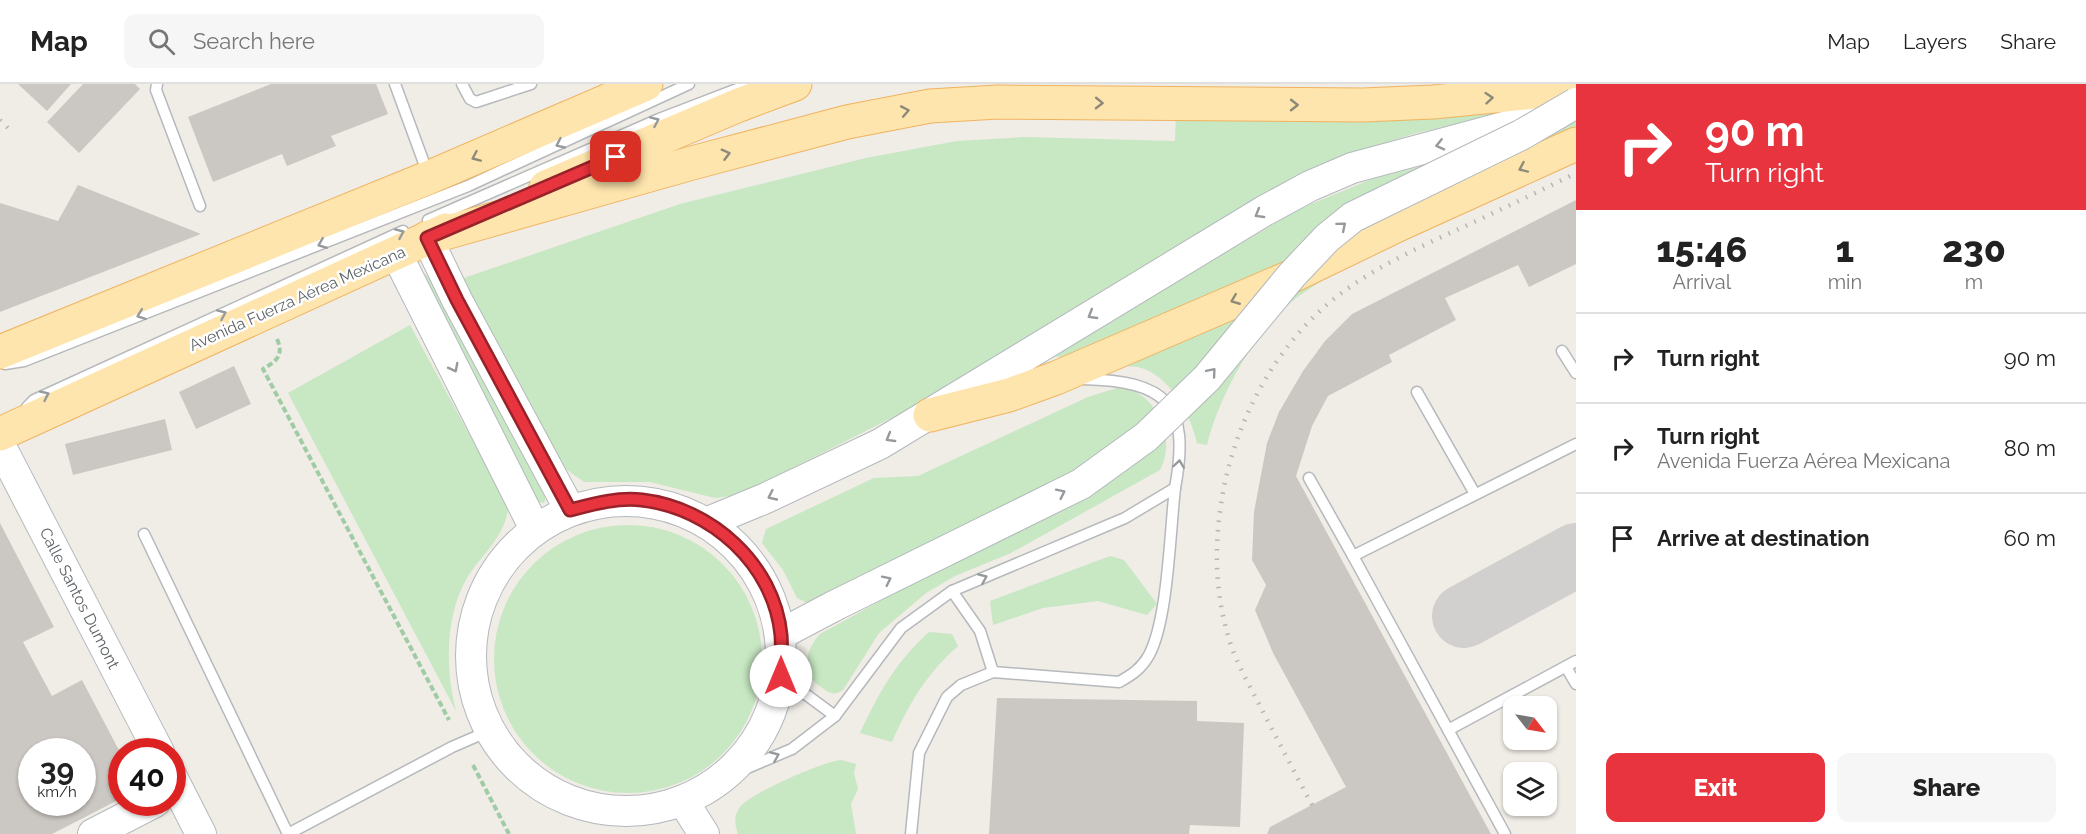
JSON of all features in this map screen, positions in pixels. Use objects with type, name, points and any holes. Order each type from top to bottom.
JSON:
[{"type":"main road","points":[[0,352],[430,177],[646,84]]},
{"type":"main road","name":"Avenida Fuerza Aérea Mexicana","points":[[0,433],[413,236],[795,84]]},
{"type":"main road","points":[[413,236],[847,122],[930,106],[998,102],[1363,105],[1433,102],[1576,88]]},
{"type":"main road","points":[[930,415],[1009,395],[1056,378],[1286,279],[1402,223],[1576,144]]},
{"type":"street","points":[[708,522],[843,462],[930,415],[1254,217],[1310,186],[1352,168],[1484,135],[1576,103]]},
{"type":"street","points":[[781,634],[1081,484],[1146,437],[1208,378],[1292,275],[1327,238],[1353,216],[1521,135],[1576,103]]},
{"type":"street","points":[[413,236],[457,300],[570,510]]},
{"type":"street","points":[[413,236],[535,529]]},
{"type":"street","name":"Calle Santos Dumont","points":[[0,445],[152,738]]},
{"type":"street","points":[[642,500],[676,507],[708,522],[735,543],[756,569],[771,598],[781,634],[781,676],[774,706],[761,733],[743,758],[721,779],[682,801],[621,812],[597,821],[550,792],[515,766],[489,730],[474,688],[471,644],[481,600],[503,560],[535,529],[570,510],[607,501],[642,500]]},
{"type":"street","points":[[682,801],[704,834]]},
{"type":"street","points":[[186,815],[198,833]]},
{"type":"street","points":[[93,834],[125,816]]},
{"type":"lane","points":[[157,84],[156,90],[200,206]]},
{"type":"lane","points":[[395,84],[430,177]]},
{"type":"lane","points":[[462,84],[470,99],[476,102],[531,84]]},
{"type":"lane","points":[[0,365],[24,361],[468,186],[689,84]]},
{"type":"lane","points":[[413,236],[669,115],[751,84]]},
{"type":"lane","points":[[1562,351],[1576,373]]},
{"type":"lane","points":[[911,834],[919,753],[947,698],[961,685],[993,672],[1119,682],[1136,673],[1150,654],[1161,620],[1175,488],[1181,456],[1178,428],[1173,413],[1162,397],[1140,384],[1120,380],[1056,378]]},
{"type":"lane","points":[[1416,392],[1475,494]]},
{"type":"lane","points":[[1353,556],[1576,444]]},
{"type":"lane","points":[[1309,478],[1505,834]]},
{"type":"lane","points":[[721,779],[792,749],[835,716],[902,628],[952,591],[1125,518],[1175,488]]},
{"type":"lane","points":[[144,534],[288,833],[489,730]]},
{"type":"lane","points":[[952,591],[980,631],[993,672]]},
{"type":"lane","points":[[1449,730],[1571,664],[1576,684]]},
{"type":"lane","points":[[781,676],[835,716]]},
{"type":"path","points":[[273,364],[263,369],[449,720]]},
{"type":"path","points":[[473,765],[509,834]]},
{"type":"green space","points":[[1576,84],[1499,114],[1413,134],[1379,145],[1279,186],[923,402],[753,488],[731,496],[715,498],[650,482],[584,482],[562,466],[461,279],[680,204],[866,158],[957,141],[1025,137],[1175,141],[1177,91],[1325,93]]},
{"type":"green space","points":[[1576,121],[1576,132],[1284,264],[1062,358],[1055,356],[1056,352],[1299,209],[1372,179],[1546,134]]},
{"type":"green space","points":[[1404,232],[1408,238],[1338,272],[1312,287],[1283,309],[1255,343],[1230,384],[1207,445],[1197,443],[1184,408],[1160,378],[1138,367],[1114,365]]},
{"type":"green space","points":[[423,273],[428,276],[546,497],[544,503],[538,502],[422,279]]},
{"type":"green space","points":[[410,325],[508,506],[503,526],[467,578],[454,609],[449,661],[456,711],[288,393]]},
{"type":"green space","points":[[1120,387],[1144,398],[1160,419],[1165,431],[1166,445],[1165,458],[1160,470],[1011,553],[955,576],[926,593],[879,633],[843,690],[832,693],[814,682],[808,669],[808,654],[820,634],[1025,522],[1012,500],[949,536],[809,604],[797,598],[783,570],[762,543],[766,529],[874,478],[918,476],[1088,397]]},
{"type":"green space","points":[[628,525],[667,531],[691,541],[713,556],[731,574],[746,596],[756,620],[762,659],[756,698],[746,722],[731,744],[713,762],[691,777],[667,787],[628,793],[589,787],[565,777],[543,762],[525,744],[510,722],[500,698],[494,659],[500,620],[510,596],[525,574],[543,556],[565,541],[589,531]]},
{"type":"green space","points":[[1110,556],[1124,560],[1157,604],[1147,615],[1098,601],[1043,608],[993,625],[990,601]]},
{"type":"green space","points":[[929,632],[952,634],[958,646],[919,690],[892,742],[860,733],[889,678]]},
{"type":"green space","points":[[841,760],[856,764],[854,773],[858,789],[851,804],[856,834],[738,834],[735,824],[736,814],[747,801],[788,779]]},
{"type":"building","points":[[18,84],[71,84],[47,111]]},
{"type":"building","points":[[83,84],[135,84],[140,89],[79,153],[47,122]]},
{"type":"building","points":[[271,84],[376,84],[388,114],[331,136],[336,146],[287,166],[282,154],[213,182],[188,117]]},
{"type":"building","points":[[78,185],[201,234],[0,312],[0,203],[58,221]]},
{"type":"building","points":[[1576,200],[1576,264],[1529,287],[1518,265],[1445,298],[1456,320],[1389,355],[1392,362],[1328,396],[1312,426],[1296,476],[1491,834],[1267,834],[1270,827],[1346,787],[1273,653],[1255,610],[1266,585],[1252,560],[1254,512],[1267,443],[1279,412],[1303,371],[1325,341],[1352,314]]},
{"type":"building","points":[[234,366],[251,404],[196,429],[179,392]]},
{"type":"building","points":[[165,419],[172,450],[73,475],[65,444]]},
{"type":"building","points":[[0,523],[54,627],[23,642],[52,696],[82,680],[113,738],[108,738],[108,805],[96,811],[96,738],[18,738],[18,816],[87,816],[52,834],[0,834]]},
{"type":"building","points":[[997,698],[1197,701],[1197,721],[1244,723],[1240,827],[1190,825],[1189,834],[989,834]]},
{"type":"taxiway","points":[[1464,616],[1576,555]]},
{"type":"railway","points":[[0,120],[8,128]]},
{"type":"railway","points":[[1312,805],[1239,666],[1229,639],[1220,600],[1217,541],[1221,502],[1239,434],[1260,389],[1287,347],[1303,328],[1336,297],[1370,274],[1406,254],[1576,173]]},
{"type":"route","points":[[616,157],[427,238],[457,300],[570,510],[607,501],[642,500],[676,507],[708,522],[735,543],[756,569],[771,598],[781,634],[781,676]]}]
